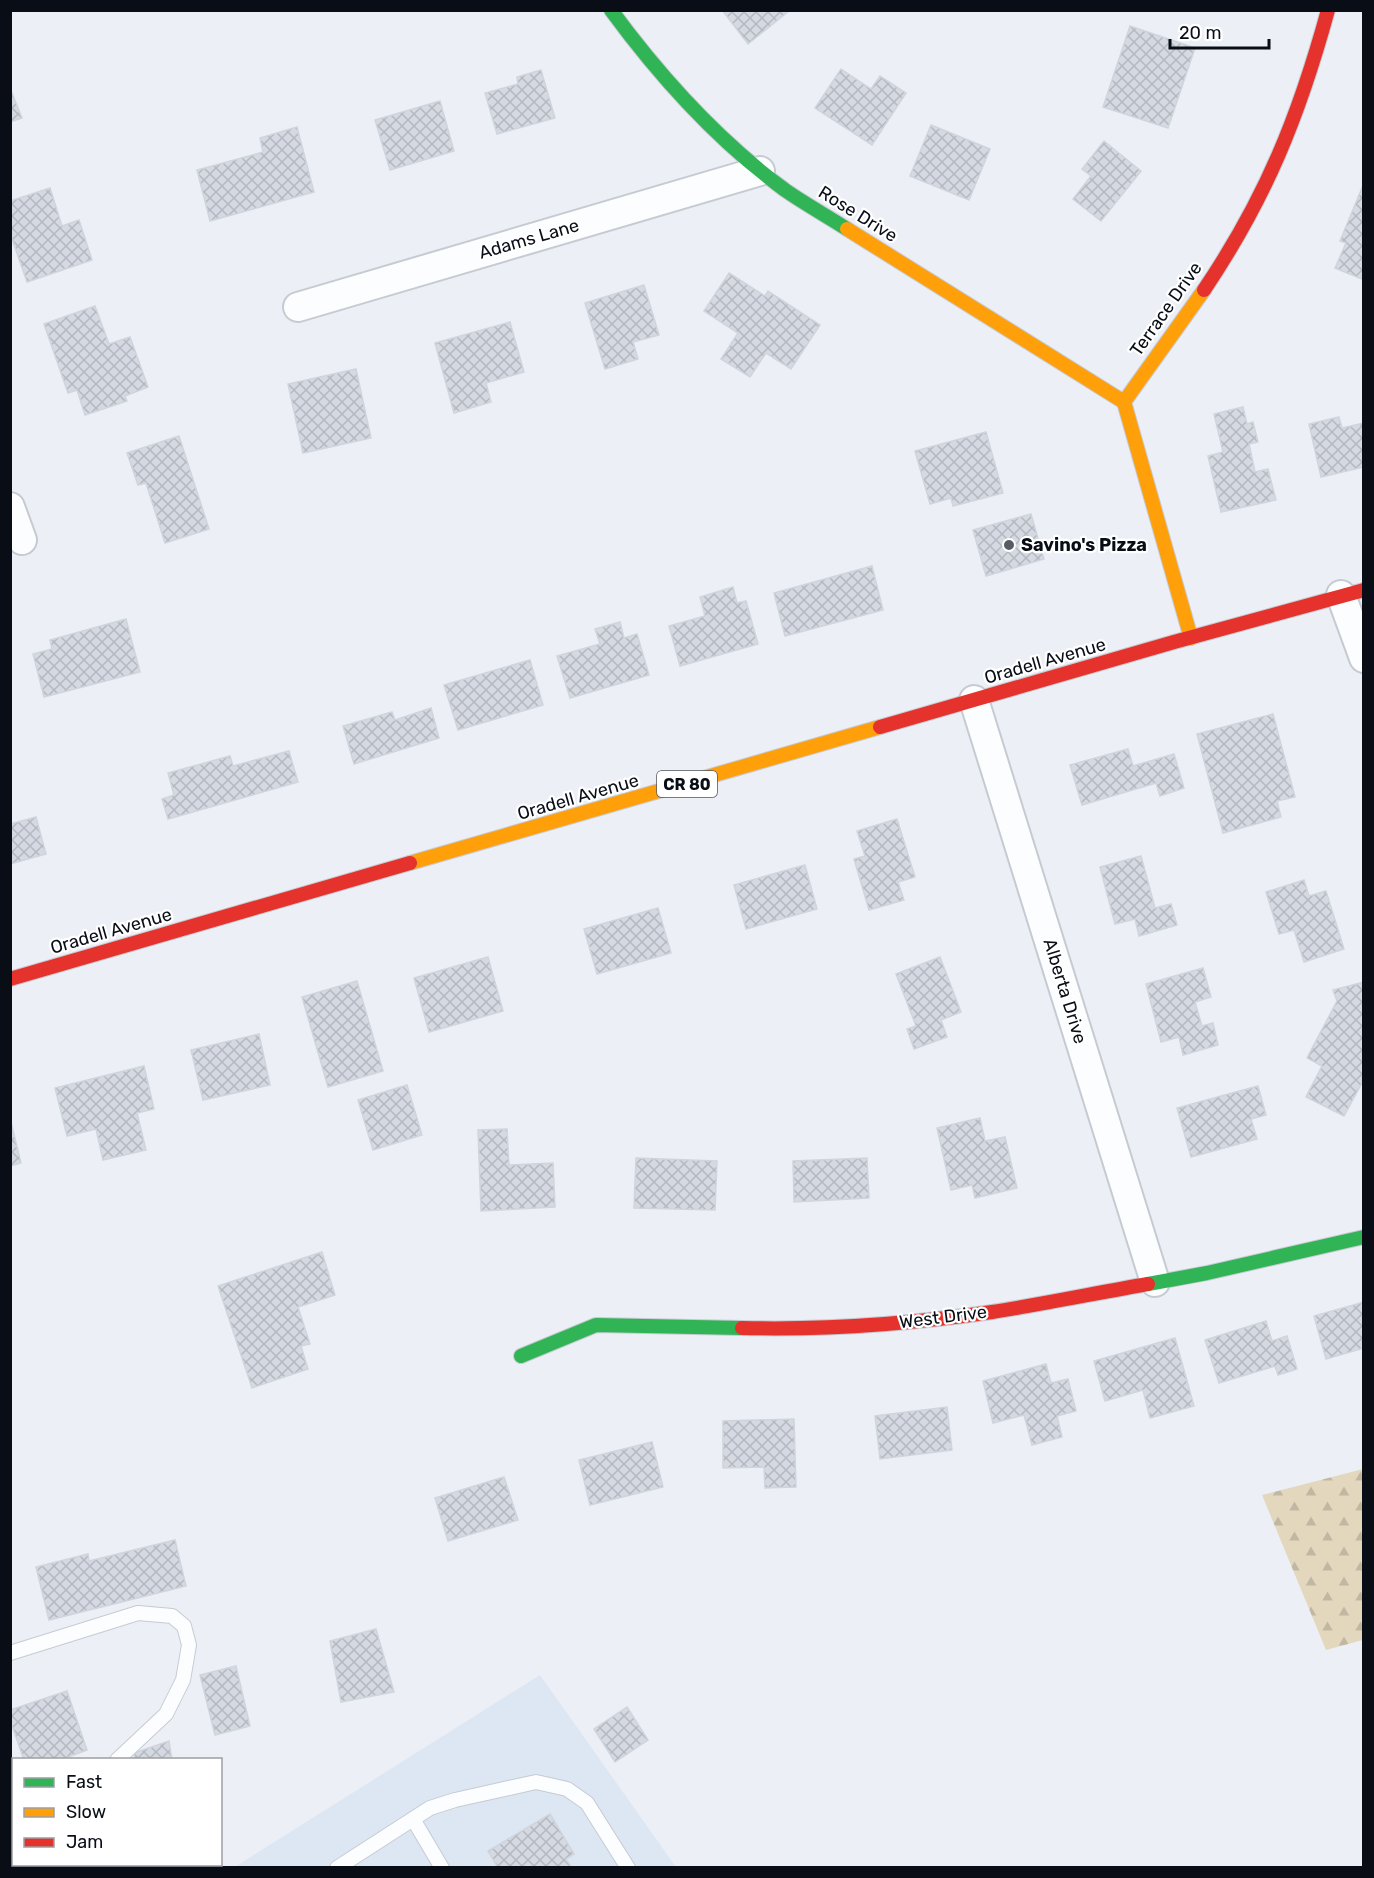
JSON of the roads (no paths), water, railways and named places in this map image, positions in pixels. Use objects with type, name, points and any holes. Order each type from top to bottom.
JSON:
[{"type":"street","name":"Rose Drive","points":[[611,10],[634,43],[678,96],[760,171],[787,191],[1124,402]]},
{"type":"street","name":"Terrace Drive","points":[[1124,402],[1250,216],[1284,147],[1311,74],[1328,10]]},
{"type":"street","name":"Adams Lane","points":[[298,308],[760,171]]},
{"type":"street","points":[[1124,402],[1191,638]]},
{"type":"street","points":[[10,507],[22,540]]},
{"type":"street","points":[[1352,592],[1364,658]]},
{"type":"street","name":"Oradell Avenue","points":[[10,979],[1352,592]]},
{"type":"street","name":"Alberta Drive","points":[[974,700],[1155,1282]]},
{"type":"street","name":"West Drive","points":[[521,1356],[596,1325],[774,1329],[884,1324],[992,1311],[1206,1273],[1364,1237]]},
{"type":"lane","points":[[10,1653],[138,1613],[172,1616],[184,1626],[189,1645],[183,1680],[165,1714],[119,1758]]},
{"type":"lane","points":[[337,1868],[430,1808],[455,1800],[536,1782],[567,1789],[587,1803],[628,1868]]},
{"type":"lane","points":[[413,1819],[442,1868]]},
{"type":"place","name":"Savino's Pizza","points":[[1009,545]]}]
